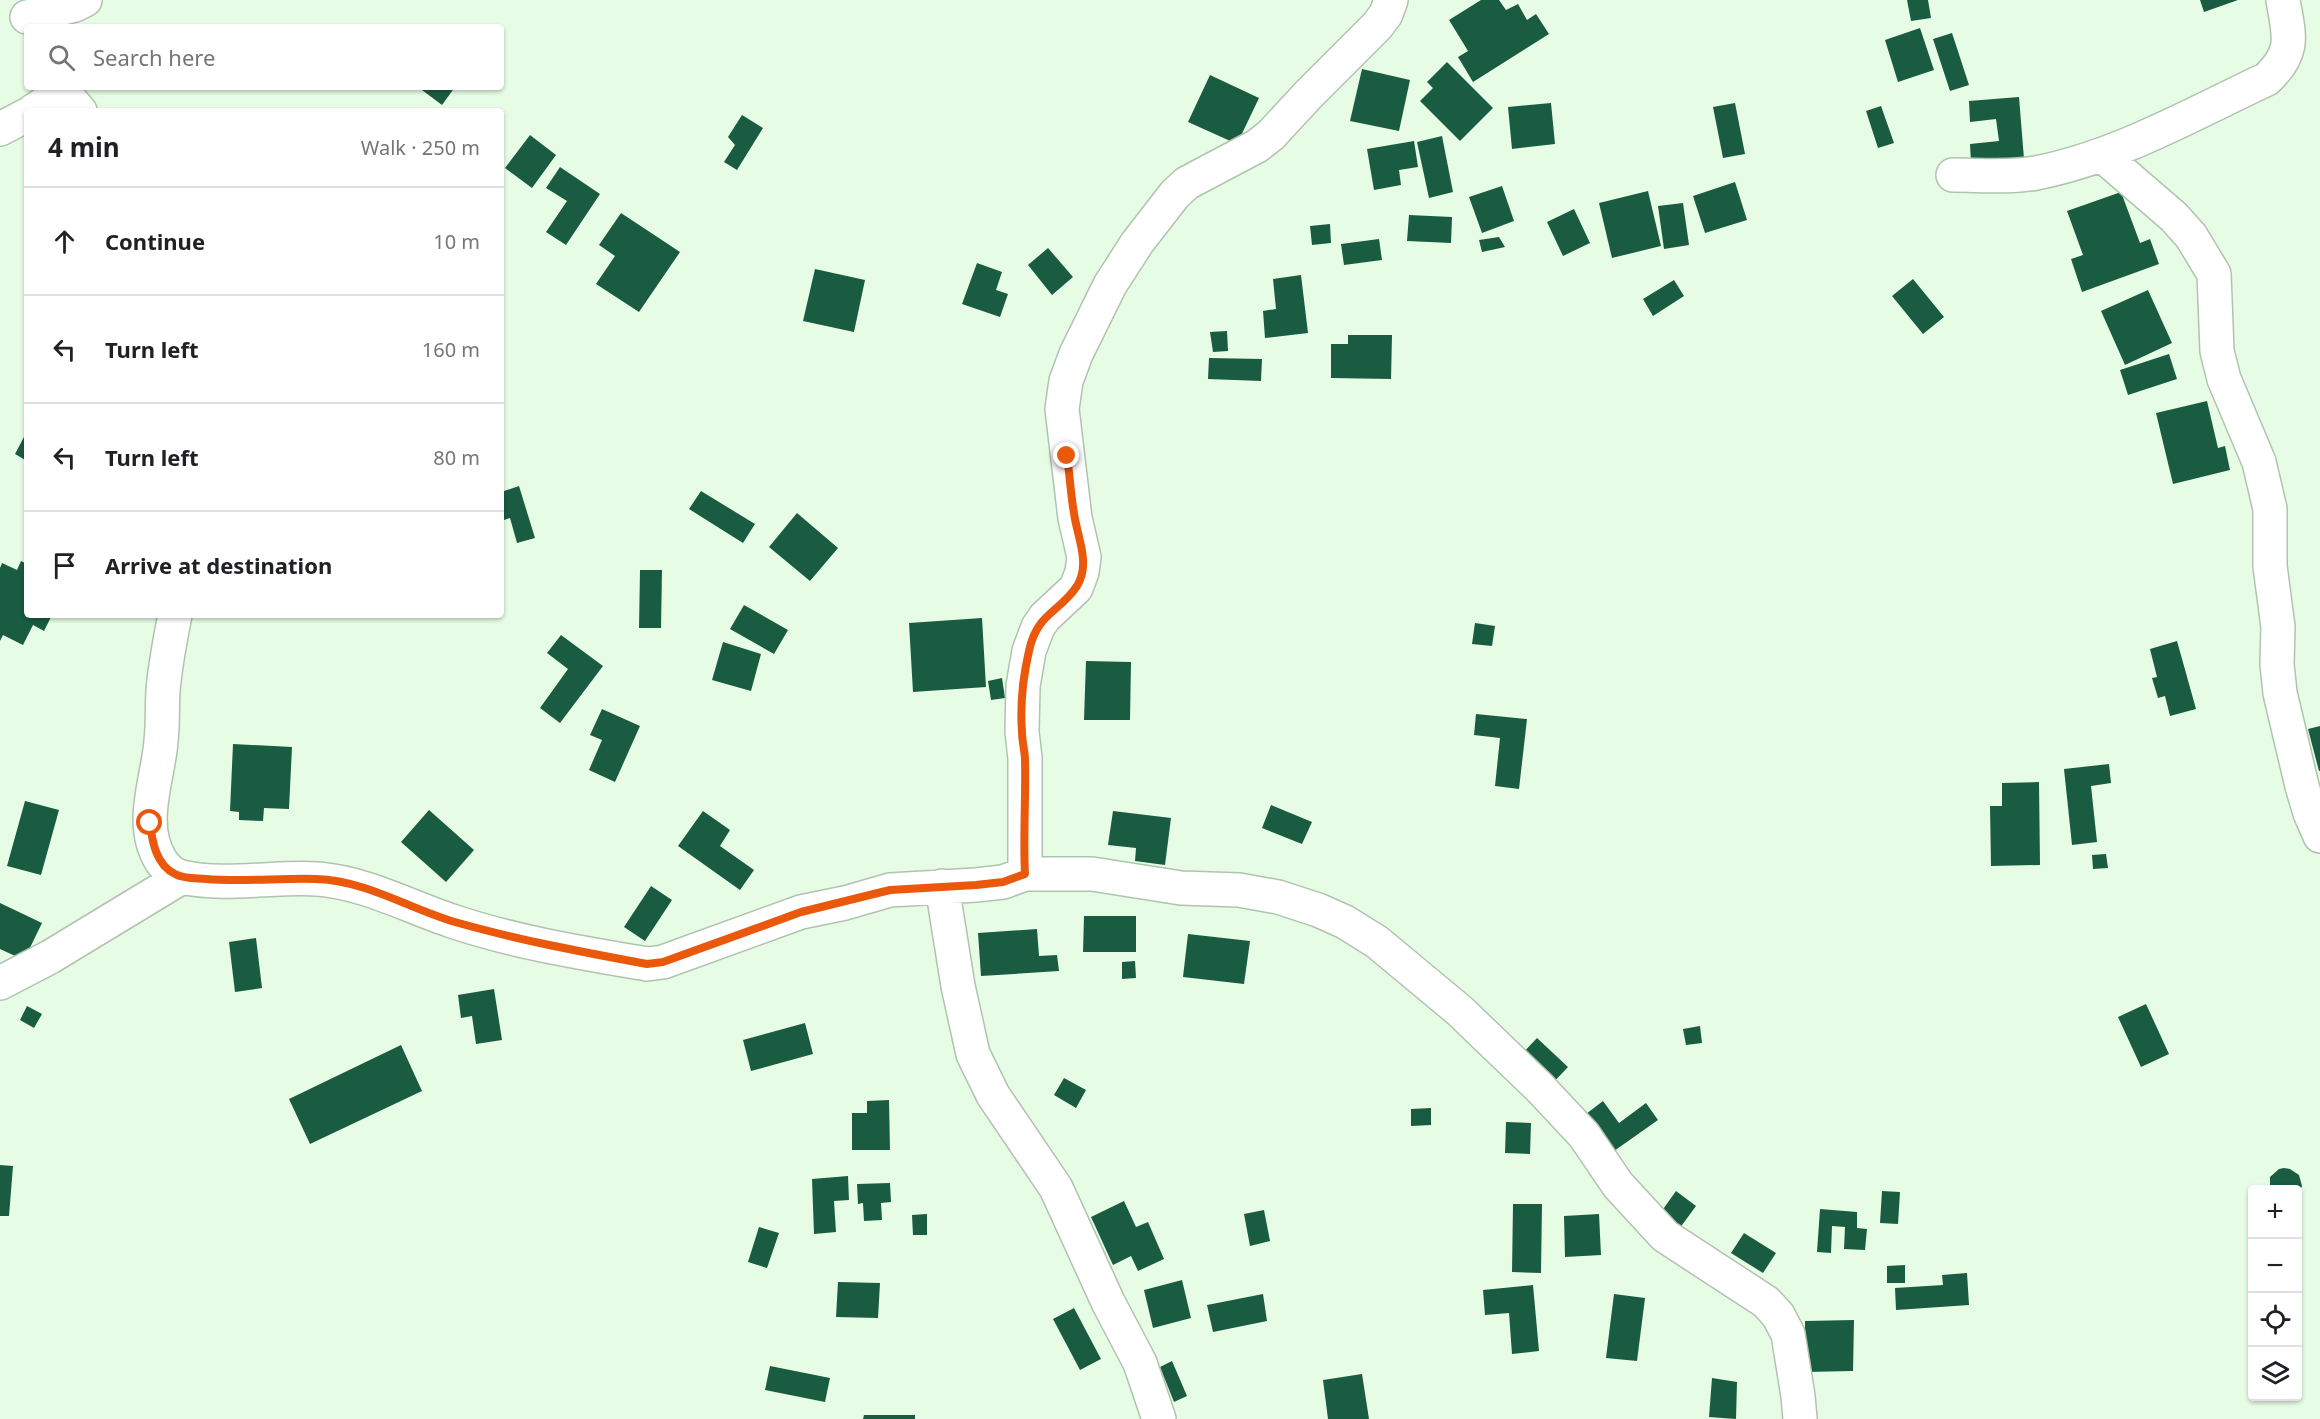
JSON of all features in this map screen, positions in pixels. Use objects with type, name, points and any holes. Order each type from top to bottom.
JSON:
[{"type":"street","points":[[25,15],[75,5],[85,0]]},
{"type":"street","points":[[1025,874],[1025,758],[1022,732],[1023,686],[1027,664],[1032,638],[1045,617],[1076,588],[1082,572],[1084,557],[1075,518],[1062,409],[1066,381],[1076,354],[1110,285],[1137,243],[1175,194],[1187,183],[1257,146],[1271,135],[1377,26],[1386,14],[1391,0]]},
{"type":"street","points":[[1953,175],[2034,173],[2102,155],[2266,79],[2280,66],[2287,51],[2289,27],[2283,0]]},
{"type":"street","points":[[38,108],[56,90]]},
{"type":"street","points":[[62,90],[77,108]]},
{"type":"street","points":[[0,129],[24,117]]},
{"type":"street","points":[[2102,155],[2174,217],[2191,236],[2214,274],[2217,351],[2224,379],[2259,462],[2270,509],[2270,566],[2278,627],[2277,664],[2280,693],[2302,786],[2320,836]]},
{"type":"street","points":[[174,618],[167,653],[161,742],[150,823],[154,845],[162,862],[170,871],[182,877],[226,881],[318,879],[357,885],[463,924],[528,941],[654,964],[801,912],[890,890],[1003,882],[1025,874],[1072,872],[1181,888],[1239,890],[1278,897],[1318,910],[1345,922],[1377,942],[1460,1011],[1540,1088],[1584,1135],[1618,1185],[1665,1236],[1766,1302],[1778,1315],[1788,1334],[1800,1419]]},
{"type":"street","points":[[0,983],[50,957],[182,877]]},
{"type":"street","points":[[942,886],[958,986],[973,1054],[993,1095],[1056,1188],[1108,1302],[1140,1363],[1159,1419]]},
{"type":"building","points":[[1481,0],[1499,0],[1506,10],[1518,4],[1527,20],[1536,14],[1549,34],[1473,82],[1458,57],[1468,51],[1449,20]]},
{"type":"building","points":[[1907,0],[1928,0],[1931,18],[1911,21]]},
{"type":"building","points":[[2200,0],[2238,0],[2204,12]]},
{"type":"building","points":[[1920,28],[1934,70],[1898,82],[1885,40]]},
{"type":"building","points":[[1952,33],[1969,85],[1950,91],[1933,39]]},
{"type":"building","points":[[1447,62],[1493,108],[1460,141],[1420,101],[1433,88],[1427,82]]},
{"type":"building","points":[[1362,69],[1410,80],[1399,131],[1350,121]]},
{"type":"building","points":[[1210,75],[1259,98],[1237,144],[1188,122]]},
{"type":"building","points":[[422,90],[453,90],[442,105]]},
{"type":"building","points":[[2019,97],[2024,159],[1971,163],[1970,144],[1999,141],[1996,119],[1970,122],[1969,101]]},
{"type":"building","points":[[1551,103],[1555,144],[1512,149],[1508,107]]},
{"type":"building","points":[[1735,103],[1745,154],[1723,158],[1713,107]]},
{"type":"building","points":[[1881,106],[1894,143],[1878,148],[1866,111]]},
{"type":"building","points":[[742,115],[763,128],[737,170],[724,162],[735,145],[728,137]]},
{"type":"building","points":[[530,135],[556,155],[532,188],[505,168]]},
{"type":"building","points":[[1442,136],[1453,192],[1429,198],[1417,142]]},
{"type":"building","points":[[1414,141],[1418,167],[1399,170],[1401,185],[1374,190],[1367,149]]},
{"type":"building","points":[[560,167],[600,194],[566,245],[546,232],[567,201],[546,188]]},
{"type":"building","points":[[1735,182],[1747,220],[1705,233],[1693,196]]},
{"type":"building","points":[[1502,186],[1514,221],[1482,233],[1469,197]]},
{"type":"building","points":[[1648,191],[1661,246],[1612,258],[1599,203]]},
{"type":"building","points":[[2121,192],[2140,243],[2150,239],[2159,264],[2082,292],[2071,259],[2083,255],[2067,211]]},
{"type":"building","points":[[1683,203],[1689,245],[1664,249],[1658,206]]},
{"type":"building","points":[[1574,209],[1590,243],[1563,256],[1547,222]]},
{"type":"building","points":[[621,213],[680,252],[639,312],[596,284],[615,256],[599,245]]},
{"type":"building","points":[[1409,215],[1452,217],[1451,243],[1407,241]]},
{"type":"building","points":[[1330,224],[1331,243],[1312,245],[1310,226]]},
{"type":"building","points":[[1499,237],[1505,247],[1482,252],[1479,240]]},
{"type":"building","points":[[1379,239],[1382,260],[1344,265],[1341,244]]},
{"type":"building","points":[[1048,248],[1073,277],[1052,295],[1028,265]]},
{"type":"building","points":[[977,263],[1002,272],[996,290],[1008,294],[1000,317],[962,304]]},
{"type":"building","points":[[815,269],[865,280],[854,332],[803,321]]},
{"type":"building","points":[[1301,275],[1308,333],[1265,338],[1263,311],[1276,309],[1273,279]]},
{"type":"building","points":[[1913,279],[1944,317],[1923,334],[1892,296]]},
{"type":"building","points":[[1674,280],[1684,296],[1653,316],[1643,299]]},
{"type":"building","points":[[2148,290],[2172,343],[2125,365],[2101,311]]},
{"type":"building","points":[[1227,331],[1228,351],[1213,352],[1210,332]]},
{"type":"building","points":[[1348,335],[1392,335],[1391,379],[1331,378],[1331,344],[1348,344]]},
{"type":"building","points":[[2169,354],[2177,379],[2128,395],[2120,370]]},
{"type":"building","points":[[1209,358],[1262,359],[1261,381],[1208,379]]},
{"type":"building","points":[[2207,401],[2218,448],[2225,446],[2230,470],[2173,484],[2156,413]]},
{"type":"building","points":[[24,437],[24,459],[15,454]]},
{"type":"building","points":[[519,486],[535,538],[517,543],[510,518],[504,520],[504,491]]},
{"type":"building","points":[[701,491],[755,524],[743,543],[689,509]]},
{"type":"building","points":[[797,513],[838,548],[810,581],[769,547]]},
{"type":"building","points":[[21,561],[24,562],[24,618],[50,618],[44,631],[33,625],[23,645],[3,635],[0,641],[0,568],[2,563],[17,570]]},
{"type":"building","points":[[640,570],[662,570],[661,628],[639,628]]},
{"type":"building","points":[[744,605],[788,630],[774,654],[730,629]]},
{"type":"building","points":[[982,618],[986,687],[913,692],[909,623]]},
{"type":"building","points":[[1475,623],[1495,626],[1492,646],[1472,644]]},
{"type":"building","points":[[561,635],[603,666],[560,723],[540,708],[568,669],[547,653]]},
{"type":"building","points":[[2177,641],[2196,709],[2170,716],[2165,696],[2158,698],[2152,678],[2157,677],[2150,649]]},
{"type":"building","points":[[723,642],[761,654],[751,691],[712,680]]},
{"type":"building","points":[[1086,661],[1131,662],[1130,720],[1084,720]]},
{"type":"building","points":[[1002,678],[1005,698],[991,700],[988,681]]},
{"type":"building","points":[[602,709],[640,726],[615,782],[589,770],[602,740],[590,735]]},
{"type":"building","points":[[1476,714],[1527,719],[1519,789],[1495,786],[1500,738],[1474,735]]},
{"type":"building","points":[[2320,726],[2320,771],[2319,771],[2308,729]]},
{"type":"building","points":[[233,744],[292,747],[289,809],[264,808],[263,821],[239,820],[239,812],[230,811]]},
{"type":"building","points":[[2109,764],[2111,783],[2091,786],[2097,842],[2072,845],[2064,769]]},
{"type":"building","points":[[2039,782],[2040,865],[1991,866],[1990,806],[2002,806],[2002,783]]},
{"type":"building","points":[[25,801],[59,810],[41,875],[7,866]]},
{"type":"building","points":[[1271,805],[1312,822],[1302,844],[1262,828]]},
{"type":"building","points":[[429,810],[474,850],[446,882],[401,842]]},
{"type":"building","points":[[703,811],[730,830],[720,846],[754,870],[740,890],[678,846]]},
{"type":"building","points":[[1113,811],[1171,818],[1165,865],[1135,861],[1136,848],[1108,845]]},
{"type":"building","points":[[2106,854],[2108,868],[2093,869],[2092,855]]},
{"type":"building","points":[[651,886],[672,900],[645,941],[624,927]]},
{"type":"building","points":[[0,903],[42,923],[24,960],[0,949]]},
{"type":"building","points":[[1084,916],[1136,916],[1136,952],[1083,952]]},
{"type":"building","points":[[1037,929],[1039,956],[1057,955],[1059,971],[981,976],[978,933]]},
{"type":"building","points":[[1188,934],[1250,941],[1244,984],[1183,977]]},
{"type":"building","points":[[256,938],[262,988],[235,992],[229,942]]},
{"type":"building","points":[[1135,961],[1136,978],[1122,979],[1122,962]]},
{"type":"building","points":[[494,989],[502,1040],[476,1044],[472,1016],[461,1018],[458,995]]},
{"type":"building","points":[[2146,1004],[2169,1054],[2141,1067],[2118,1017]]},
{"type":"building","points":[[27,1006],[42,1014],[34,1028],[20,1020]]},
{"type":"building","points":[[805,1023],[813,1054],[751,1071],[743,1040]]},
{"type":"building","points":[[1700,1026],[1702,1043],[1686,1045],[1683,1029]]},
{"type":"building","points":[[1537,1038],[1568,1067],[1549,1087],[1518,1058]]},
{"type":"building","points":[[401,1045],[422,1091],[310,1144],[289,1099]]},
{"type":"building","points":[[1064,1078],[1086,1090],[1076,1108],[1054,1095]]},
{"type":"building","points":[[889,1100],[890,1150],[852,1150],[852,1113],[867,1113],[867,1101]]},
{"type":"building","points":[[1603,1101],[1619,1123],[1646,1103],[1658,1120],[1614,1151],[1586,1114]]},
{"type":"building","points":[[1431,1108],[1431,1125],[1411,1126],[1411,1109]]},
{"type":"building","points":[[1506,1122],[1531,1123],[1530,1154],[1505,1153]]},
{"type":"building","points":[[0,1165],[13,1166],[9,1216],[0,1216]]},
{"type":"building","points":[[2279,1169],[2290,1169],[2299,1175],[2302,1185],[2270,1185],[2270,1177]]},
{"type":"building","points":[[848,1176],[849,1200],[834,1201],[836,1232],[814,1234],[812,1179]]},
{"type":"building","points":[[890,1183],[891,1202],[881,1203],[882,1220],[864,1221],[863,1203],[858,1204],[857,1184]]},
{"type":"building","points":[[1676,1191],[1696,1206],[1674,1236],[1654,1222]]},
{"type":"building","points":[[1882,1191],[1900,1192],[1898,1224],[1880,1223]]},
{"type":"building","points":[[1124,1201],[1136,1227],[1148,1222],[1164,1259],[1138,1271],[1131,1256],[1113,1265],[1091,1217]]},
{"type":"building","points":[[1513,1204],[1542,1204],[1541,1273],[1512,1272]]},
{"type":"building","points":[[1820,1209],[1857,1212],[1857,1228],[1867,1229],[1865,1250],[1844,1249],[1845,1227],[1832,1226],[1831,1253],[1817,1252]]},
{"type":"building","points":[[1264,1210],[1270,1241],[1250,1246],[1244,1214]]},
{"type":"building","points":[[927,1214],[927,1235],[913,1235],[912,1215]]},
{"type":"building","points":[[1599,1214],[1601,1255],[1565,1257],[1564,1216]]},
{"type":"building","points":[[759,1227],[779,1233],[767,1268],[748,1262]]},
{"type":"building","points":[[1744,1233],[1776,1253],[1763,1273],[1731,1253]]},
{"type":"building","points":[[1905,1265],[1905,1283],[1887,1283],[1887,1266]]},
{"type":"building","points":[[1967,1273],[1969,1305],[1896,1310],[1895,1288],[1943,1285],[1942,1275]]},
{"type":"building","points":[[1182,1280],[1191,1318],[1153,1328],[1144,1290]]},
{"type":"building","points":[[838,1282],[880,1283],[878,1318],[836,1317]]},
{"type":"building","points":[[1533,1285],[1539,1351],[1512,1354],[1509,1313],[1485,1315],[1483,1290]]},
{"type":"building","points":[[1263,1294],[1267,1321],[1213,1332],[1207,1305]]},
{"type":"building","points":[[1614,1294],[1645,1298],[1637,1361],[1606,1358]]},
{"type":"building","points":[[1074,1308],[1101,1359],[1080,1370],[1053,1319]]},
{"type":"building","points":[[1854,1320],[1853,1371],[1805,1372],[1805,1321]]},
{"type":"building","points":[[1172,1361],[1187,1396],[1174,1402],[1160,1367]]},
{"type":"building","points":[[770,1366],[830,1378],[825,1402],[765,1390]]},
{"type":"building","points":[[1362,1374],[1369,1419],[1328,1419],[1323,1380]]},
{"type":"building","points":[[1712,1378],[1737,1382],[1736,1419],[1709,1417]]},
{"type":"building","points":[[864,1415],[915,1415],[915,1419],[863,1419]]},
{"type":"route","points":[[150,823],[151,836],[162,862],[170,871],[182,877],[226,881],[318,879],[357,885],[452,921],[528,941],[647,964],[663,962],[801,912],[845,903],[890,890],[1003,882],[1025,874],[1023,835],[1025,758],[1022,732],[1023,686],[1027,664],[1032,638],[1045,617],[1076,588],[1080,580],[1084,557],[1075,518],[1067,456]]}]
